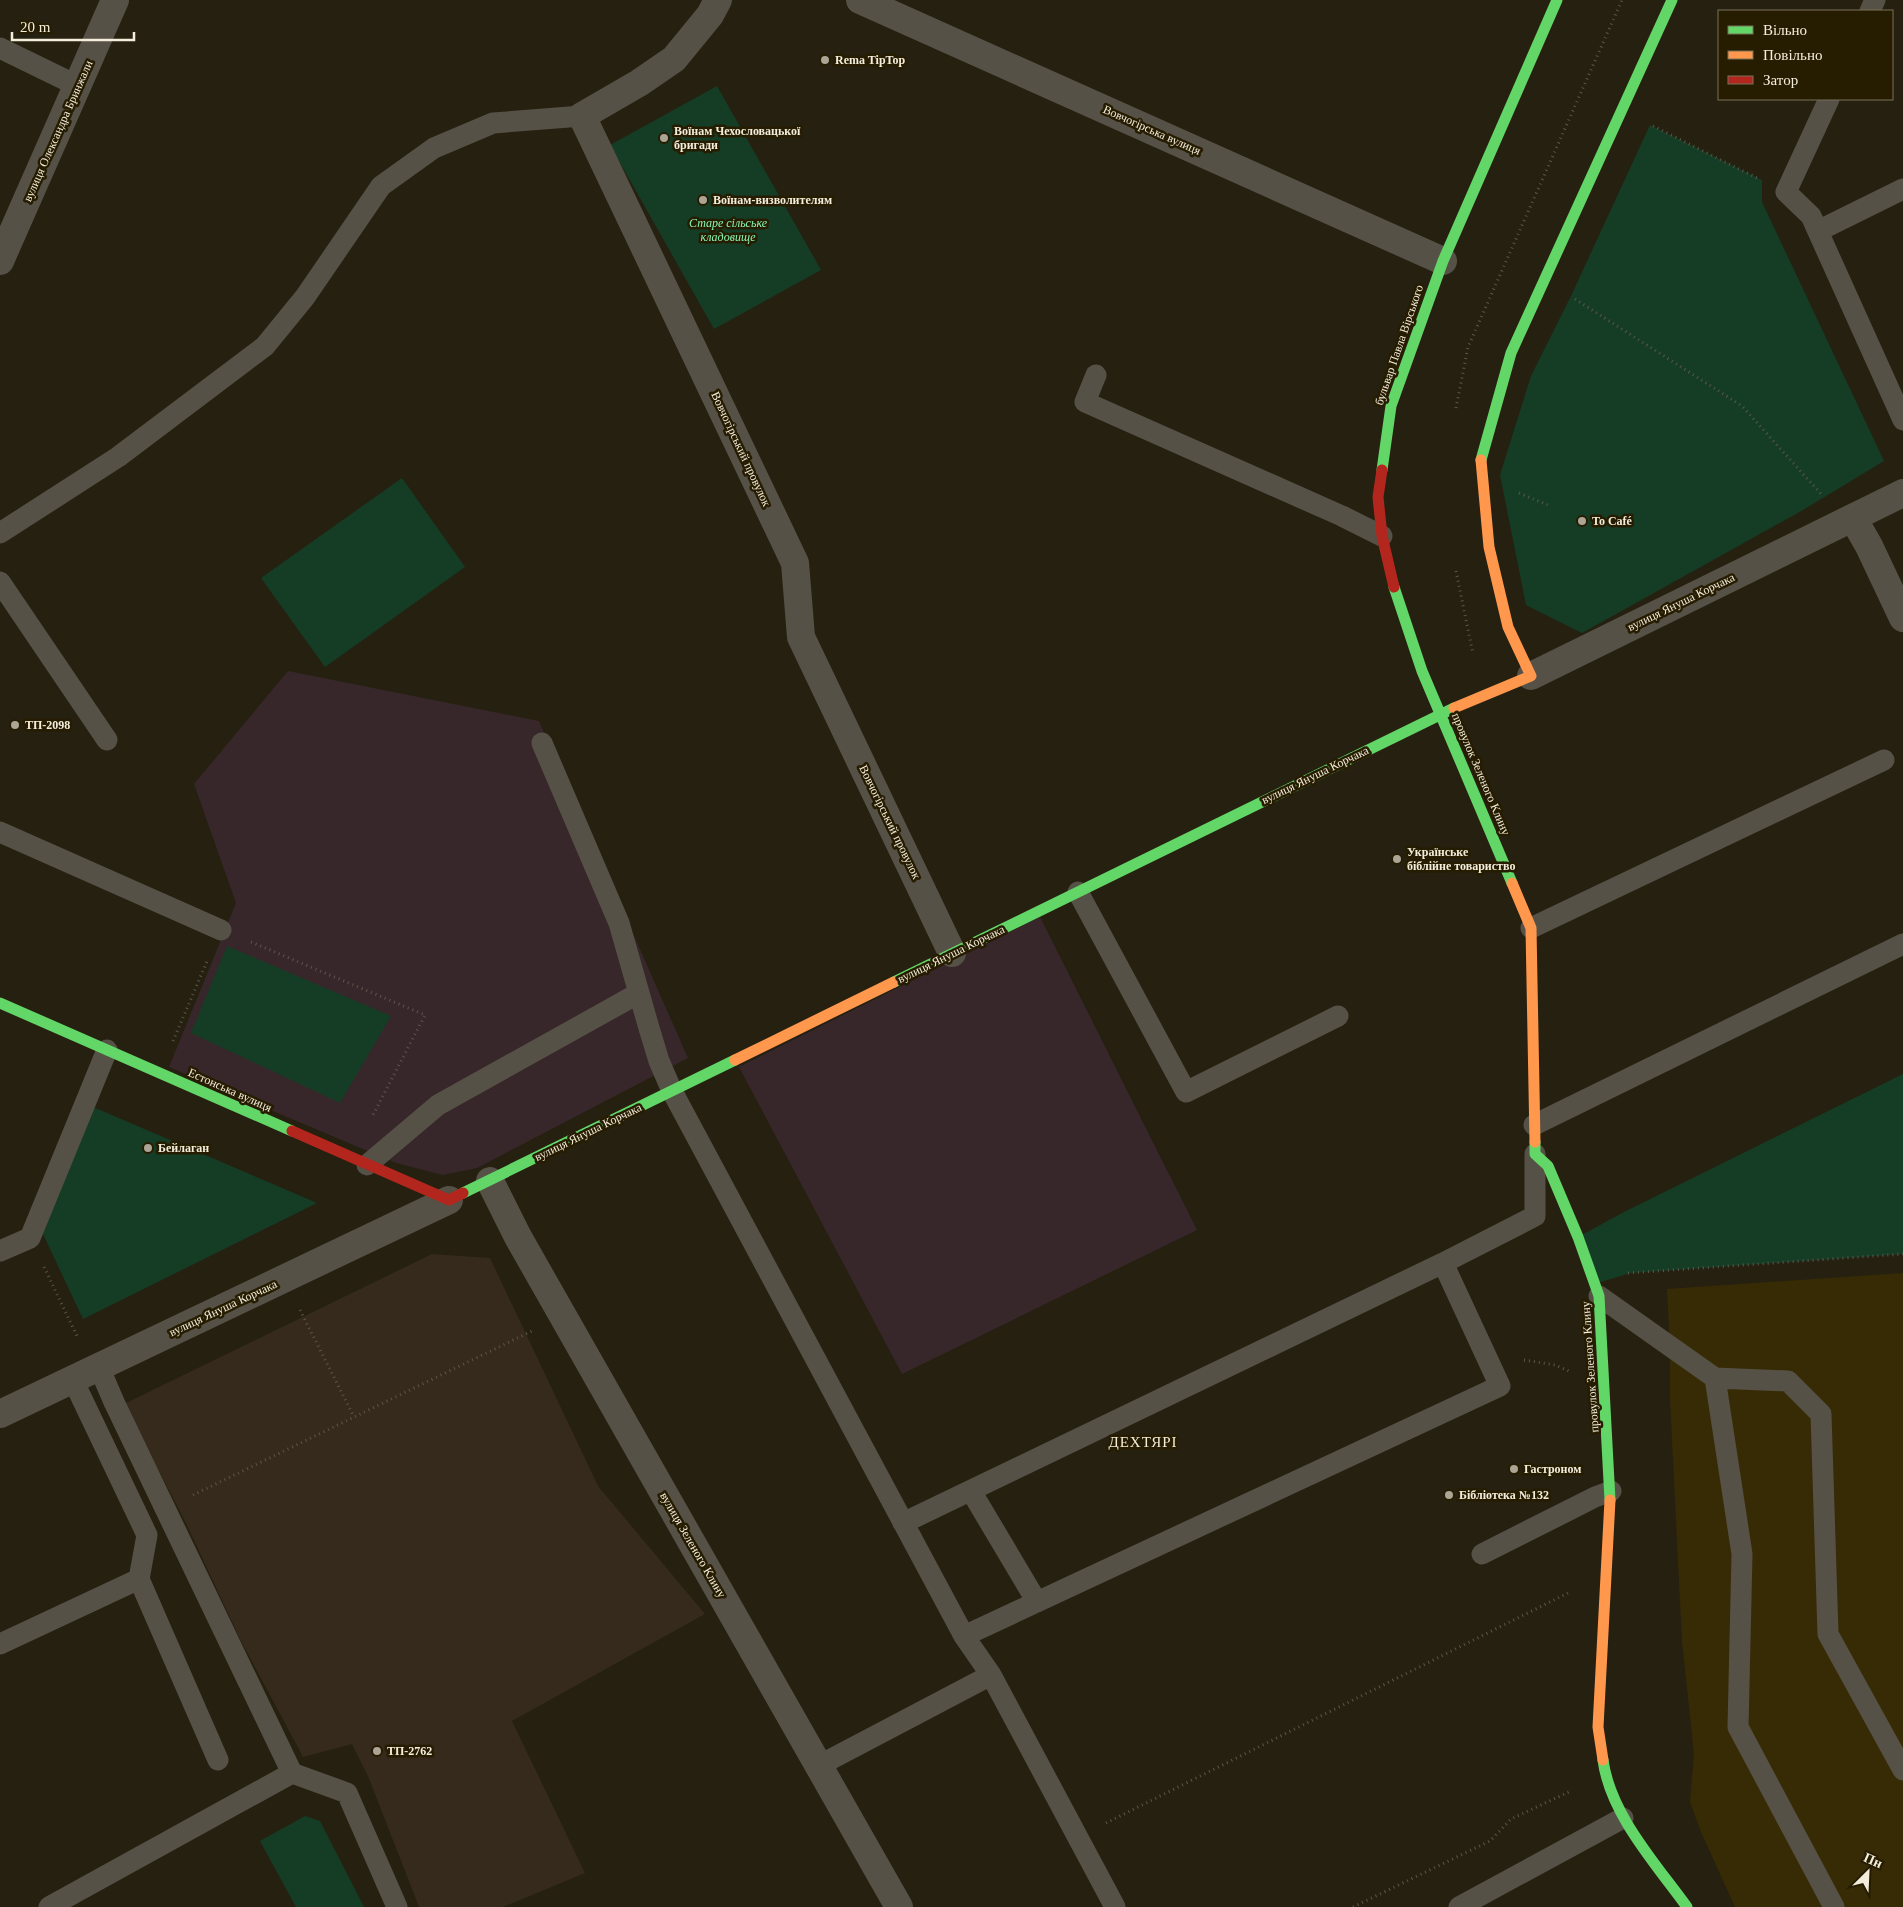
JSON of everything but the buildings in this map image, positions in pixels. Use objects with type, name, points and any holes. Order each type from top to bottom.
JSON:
[{"type":"street","name":"вулиця Олександра Бринжали","points":[[0,261],[115,0]]},
{"type":"street","points":[[582,116],[639,83],[674,59],[710,15],[718,0]]},
{"type":"street","name":"бульвар Павла Вірського","points":[[1441,713],[1422,671],[1395,593],[1382,536],[1378,497],[1391,406],[1443,260],[1558,0]]},
{"type":"street","points":[[1531,676],[1508,627],[1491,556],[1480,460],[1511,353],[1672,0]]},
{"type":"street","name":"Вовчогірська вулиця","points":[[876,3],[1443,260]]},
{"type":"street","name":"Вовчогірський провулок","points":[[582,116],[795,563],[801,637],[952,953]]},
{"type":"street","name":"вулиця Януша Корчака","points":[[0,1414],[490,1181],[1441,713],[1531,676],[1903,494]]},
{"type":"street","points":[[1854,518],[1903,618]]},
{"type":"street","name":"провулок Зеленого Клину","points":[[1441,713],[1531,928],[1535,1154],[1548,1166],[1578,1237],[1596,1290],[1611,1491],[1598,1727],[1605,1778],[1623,1818],[1688,1907]]},
{"type":"street","name":"Естонська вулиця","points":[[0,1003],[449,1200]]},
{"type":"street","name":"вулиця Зеленого Клину","points":[[490,1181],[518,1237],[898,1907]]},
{"type":"lane","points":[[0,48],[78,86]]},
{"type":"lane","points":[[1829,100],[1786,192],[1811,216],[1903,420]]},
{"type":"lane","points":[[0,533],[118,457],[265,346],[305,297],[381,186],[434,148],[493,123],[582,116]]},
{"type":"lane","points":[[1818,231],[1903,190]]},
{"type":"lane","points":[[1096,375],[1086,402],[1342,516],[1382,536]]},
{"type":"lane","points":[[0,582],[107,740]]},
{"type":"lane","points":[[542,743],[620,924],[657,1052],[672,1091],[964,1636],[991,1675],[1114,1907]]},
{"type":"lane","points":[[1531,928],[1884,760]]},
{"type":"lane","points":[[0,832],[221,930]]},
{"type":"lane","points":[[1078,892],[1186,1092],[1338,1016]]},
{"type":"lane","points":[[1534,1125],[1903,944]]},
{"type":"lane","points":[[367,1165],[438,1105],[639,993]]},
{"type":"lane","points":[[0,1250],[30,1238],[107,1050]]},
{"type":"lane","points":[[904,1524],[1443,1264],[1535,1216],[1535,1154]]},
{"type":"lane","points":[[964,1636],[1500,1386],[1443,1264]]},
{"type":"lane","points":[[1596,1290],[1715,1378],[1788,1381],[1821,1414],[1828,1634],[1903,1770]]},
{"type":"lane","points":[[99,1367],[292,1773],[346,1793],[397,1907]]},
{"type":"lane","points":[[1715,1378],[1742,1554],[1738,1727],[1834,1907]]},
{"type":"lane","points":[[73,1380],[147,1535],[139,1579],[218,1760]]},
{"type":"lane","points":[[971,1491],[1036,1602]]},
{"type":"lane","points":[[1482,1554],[1595,1497],[1611,1491]]},
{"type":"lane","points":[[0,1644],[139,1579]]},
{"type":"lane","points":[[818,1766],[991,1675]]},
{"type":"lane","points":[[48,1907],[292,1773]]},
{"type":"lane","points":[[1459,1907],[1623,1818]]},
{"type":"path","points":[[1650,125],[1786,192]]},
{"type":"path","points":[[1571,296],[1742,406],[1824,498]]},
{"type":"path","points":[[1518,492],[1550,506]]},
{"type":"path","points":[[171,1044],[221,930],[425,1015],[371,1119]]},
{"type":"path","points":[[30,1238],[80,1343]]},
{"type":"path","points":[[1596,1290],[1631,1272],[1903,1254]]},
{"type":"path","points":[[300,1310],[354,1417]]},
{"type":"path","points":[[165,1508],[563,1316]]},
{"type":"path","points":[[1103,1824],[1606,1573]]},
{"type":"path","points":[[1353,1907],[1490,1841],[1511,1819],[1577,1788],[1605,1778]]},
{"type":"shaded area","points":[[288,671],[539,721],[688,1058],[477,1168],[443,1175],[396,1163],[169,1067],[236,903],[194,784]]},
{"type":"shaded area","points":[[1040,917],[1197,1230],[902,1374],[739,1067]]},
{"type":"shaded area","points":[[432,1254],[490,1258],[598,1486],[705,1614],[512,1721],[585,1873],[503,1907],[419,1907],[368,1776],[352,1744],[303,1757],[240,1639],[184,1519],[124,1404]]},
{"type":"shaded area","points":[[1903,1273],[1903,1907],[1735,1907],[1701,1832],[1690,1802],[1694,1754],[1682,1641],[1670,1399],[1667,1289]]},
{"type":"green space","name":"Старе сільське кладовище","points":[[717,86],[821,270],[714,329],[610,145]]},
{"type":"green space","points":[[1650,125],[1762,180],[1762,202],[1884,461],[1803,510],[1582,633],[1526,605],[1500,475],[1531,376],[1571,296]]},
{"type":"green space","points":[[402,478],[465,567],[325,667],[261,578]]},
{"type":"green space","points":[[227,946],[391,1016],[340,1103],[191,1033]]},
{"type":"green space","points":[[1903,1074],[1903,1254],[1631,1273],[1594,1284],[1578,1237],[1624,1212]]},
{"type":"green space","points":[[93,1107],[317,1203],[83,1319],[43,1234]]},
{"type":"green space","points":[[305,1816],[320,1821],[364,1907],[296,1907],[260,1841]]},
{"type":"traffic: fast","points":[[1382,470],[1391,406],[1443,261],[1557,0]]},
{"type":"traffic: fast","points":[[1481,460],[1511,353],[1672,0]]},
{"type":"traffic: fast","points":[[1394,587],[1422,671],[1512,883]]},
{"type":"traffic: fast","points":[[894,982],[1454,708]]},
{"type":"traffic: fast","points":[[0,1003],[292,1131]]},
{"type":"traffic: fast","points":[[463,1193],[735,1060]]},
{"type":"traffic: fast","points":[[1535,1142],[1535,1154],[1548,1166],[1578,1237],[1599,1296],[1610,1500]]},
{"type":"traffic: fast","points":[[1603,1760],[1607,1780],[1624,1819],[1687,1907]]},
{"type":"traffic: slow","points":[[1454,708],[1531,676],[1508,627],[1489,547],[1481,460]]},
{"type":"traffic: slow","points":[[1512,883],[1531,928],[1535,1142]]},
{"type":"traffic: slow","points":[[735,1060],[894,982]]},
{"type":"traffic: slow","points":[[1603,1760],[1598,1727],[1610,1500]]},
{"type":"traffic: jam","points":[[1382,470],[1378,497],[1382,536],[1394,587]]},
{"type":"traffic: jam","points":[[292,1131],[449,1200],[463,1193]]},
{"type":"place","name":"Rema TipTop","points":[[825,60]]},
{"type":"place","name":"Воїнам Чехословацької бригади","points":[[664,138]]},
{"type":"place","name":"Воїнам-визволителям","points":[[703,200]]},
{"type":"place","name":"To Café","points":[[1582,521]]},
{"type":"place","name":"ТП-2098","points":[[15,725]]},
{"type":"place","name":"Українське біблійне товариство","points":[[1397,859]]},
{"type":"place","name":"Бейлаган","points":[[148,1148]]},
{"type":"place","name":"Гастроном","points":[[1514,1469]]},
{"type":"place","name":"Бібліотека №132","points":[[1449,1495]]},
{"type":"place","name":"ТП-2762","points":[[377,1751]]},
{"type":"district","name":"ДЕХТЯРІ","points":[[1143,1442]]}]
